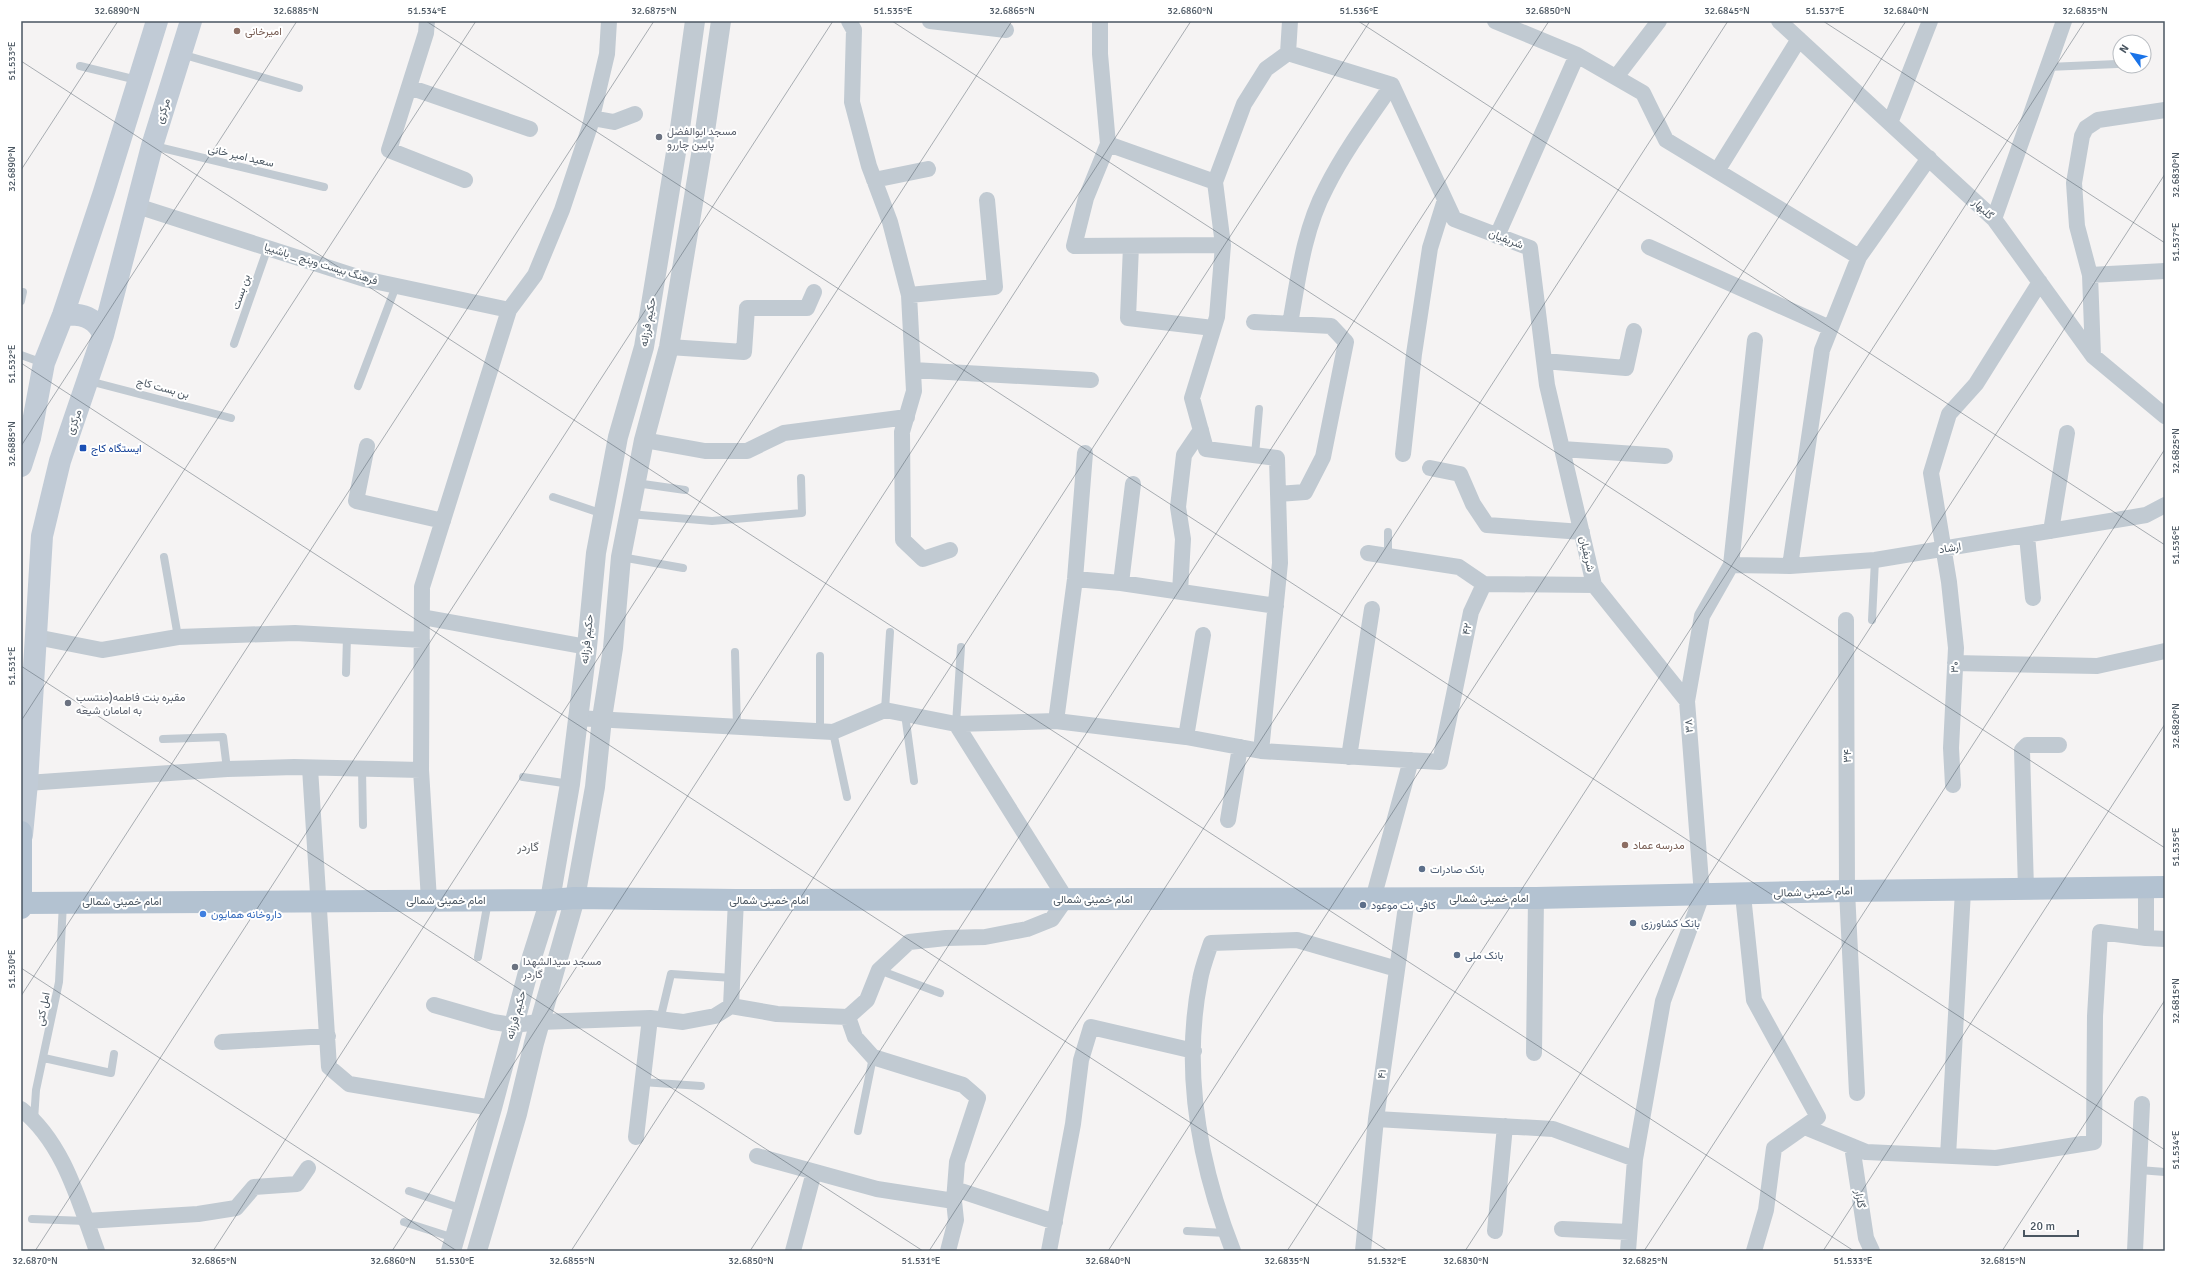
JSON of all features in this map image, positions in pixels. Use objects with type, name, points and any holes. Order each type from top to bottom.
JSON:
[{"type":"main road","points":[[21,466],[25,440],[44,363],[63,315],[140,80],[157,21]]},
{"type":"main road","name":"مرکزی","points":[[21,834],[27,783],[27,692],[36,637],[42,536],[60,461],[89,381],[103,335],[152,146],[191,21]]},
{"type":"main road","points":[[63,315],[75,314],[90,319],[100,328],[103,335]]},
{"type":"main road","points":[[21,834],[21,906]]},
{"type":"main road","name":"امام خمینی شمالی","points":[[21,906],[63,901],[488,901],[575,898],[736,900],[1536,898],[1742,895],[1847,891],[1963,891],[2156,887]]},
{"type":"street","points":[[427,21],[426,33],[389,150],[465,180]]},
{"type":"street","points":[[429,900],[421,770],[422,587],[509,310],[538,268],[562,210],[592,118],[607,54],[609,21]]},
{"type":"street","name":"حکیم فرزانه","points":[[453,1244],[492,1108],[532,957],[550,900],[570,784],[576,718],[587,646],[596,554],[618,437],[644,347],[680,128],[695,21]]},
{"type":"street","points":[[477,1251],[517,1114],[540,1022],[575,898],[595,787],[602,718],[612,648],[621,557],[628,514],[644,440],[669,347],[705,131],[721,21]]},
{"type":"street","points":[[849,21],[854,30],[852,102],[874,180],[890,222],[910,295],[914,391],[902,432],[903,540],[923,559],[950,550]]},
{"type":"street","points":[[930,21],[1006,30]]},
{"type":"street","points":[[1100,21],[1100,54],[1108,144],[1086,198],[1074,246],[1223,245]]},
{"type":"street","points":[[1288,53],[1290,21]]},
{"type":"street","points":[[1495,21],[1577,55],[1643,94],[1666,140],[1859,257]]},
{"type":"street","points":[[1616,77],[1659,21]]},
{"type":"street","name":"گلبهار","points":[[1779,21],[1994,219],[2093,356],[2165,416]]},
{"type":"street","points":[[1890,123],[1930,21]]},
{"type":"street","points":[[1994,219],[2064,21]]},
{"type":"street","points":[[1717,171],[1799,39]]},
{"type":"street","points":[[1288,53],[1392,85],[1360,130],[1325,189],[1308,235],[1290,324]]},
{"type":"street","points":[[1261,751],[1280,563],[1276,458],[1206,449],[1192,398],[1217,317],[1223,245],[1215,182],[1244,104],[1266,69],[1288,53]]},
{"type":"street","points":[[1497,236],[1577,55]]},
{"type":"street","name":"شریفیان","points":[[1392,85],[1454,219],[1530,248],[1547,385],[1594,585]]},
{"type":"street","points":[[409,87],[530,129]]},
{"type":"street","points":[[2093,356],[2090,275],[2077,226],[2074,183],[2082,136],[2086,128],[2098,120],[2165,110]]},
{"type":"street","points":[[592,118],[614,122],[635,114]]},
{"type":"street","points":[[1108,144],[1215,182]]},
{"type":"street","points":[[1790,566],[1822,350],[1859,257],[1929,158]]},
{"type":"street","points":[[874,180],[928,169]]},
{"type":"street","points":[[910,295],[995,287],[987,200]]},
{"type":"street","points":[[1403,454],[1414,354],[1430,248],[1445,200]]},
{"type":"street","name":"فرهنگ بیست وپنج _ باشییا","points":[[137,206],[364,279],[509,310]]},
{"type":"street","points":[[1131,246],[1128,318],[1214,328]]},
{"type":"street","points":[[1649,247],[1830,328]]},
{"type":"street","points":[[2090,275],[2165,271]]},
{"type":"street","name":"۳۰","points":[[1953,785],[1951,748],[1955,633],[1949,582],[1931,474],[1949,414],[1976,384],[2040,282]]},
{"type":"street","points":[[669,347],[744,352],[747,308],[807,308],[814,292]]},
{"type":"street","points":[[1254,322],[1330,326],[1346,342],[1323,457],[1305,492],[1278,494]]},
{"type":"street","points":[[1544,360],[1626,368],[1634,332]]},
{"type":"street","points":[[1731,565],[1755,340]]},
{"type":"street","points":[[912,370],[1091,380]]},
{"type":"street","points":[[644,440],[705,451],[747,451],[784,434],[907,417]]},
{"type":"street","points":[[1180,592],[1183,539],[1178,507],[1184,455],[1201,430]]},
{"type":"street","points":[[2051,531],[2067,433]]},
{"type":"street","points":[[367,446],[356,501],[443,521]]},
{"type":"street","points":[[1562,449],[1665,456]]},
{"type":"street","points":[[1056,721],[1075,579],[1085,452]]},
{"type":"street","points":[[1430,468],[1460,474],[1473,504],[1487,524],[1582,532]]},
{"type":"street","points":[[1121,583],[1133,484]]},
{"type":"street","name":"ارشاد","points":[[1731,565],[1790,566],[1875,560],[1943,550],[2146,515],[2165,505]]},
{"type":"street","points":[[2027,536],[2033,598]]},
{"type":"street","points":[[1368,553],[1459,567],[1484,584],[1594,585],[1687,702]]},
{"type":"street","name":"۳۸","points":[[1702,895],[1687,702],[1702,616],[1731,565]]},
{"type":"street","points":[[1075,579],[1121,583],[1276,606]]},
{"type":"street","name":"۴۲","points":[[1411,760],[1440,762],[1471,612],[1484,584]]},
{"type":"street","points":[[1349,757],[1372,609]]},
{"type":"street","points":[[422,617],[587,646]]},
{"type":"street","name":"۳۴","points":[[1846,620],[1847,891],[1857,1093]]},
{"type":"street","points":[[36,637],[102,650],[178,637],[295,633],[422,640]]},
{"type":"street","points":[[1186,737],[1203,635]]},
{"type":"street","points":[[1955,663],[2097,666],[2165,651]]},
{"type":"street","points":[[576,718],[602,718],[737,728],[827,732],[885,710],[956,724],[1056,721],[1186,737],[1261,751],[1411,760],[1373,899]]},
{"type":"street","points":[[434,1005],[493,1022],[513,1025],[540,1022],[655,1019],[683,1022],[715,1016],[731,1006],[777,1014],[848,1017],[867,1000],[879,970],[908,942],[946,938],[985,937],[1027,928],[1052,919],[1066,899],[956,724]]},
{"type":"street","points":[[2026,890],[2022,750],[2027,744],[2059,746]]},
{"type":"street","points":[[1228,820],[1240,747]]},
{"type":"street","points":[[310,768],[330,1067],[349,1084],[492,1108]]},
{"type":"street","points":[[27,783],[227,769],[362,768],[421,770]]},
{"type":"street","points":[[2146,938],[2156,887]]},
{"type":"street","points":[[1948,1156],[1963,891]]},
{"type":"street","points":[[1628,1251],[1635,1159],[1663,1001],[1702,895]]},
{"type":"street","points":[[1742,895],[1754,1000],[1818,1117],[1774,1148],[1766,1210],[1754,1251]]},
{"type":"street","points":[[1534,1053],[1536,898]]},
{"type":"street","name":"۴۱","points":[[1362,1251],[1376,1119],[1407,899]]},
{"type":"street","points":[[731,1006],[736,900]]},
{"type":"street","points":[[1805,1127],[1866,1152],[1996,1158],[2094,1142],[2095,1016],[2100,932],[2165,939]]},
{"type":"street","points":[[1232,1251],[1207,1177],[1199,1131],[1194,1051],[1194,1018],[1200,979],[1211,943],[1297,940],[1397,969]]},
{"type":"street","points":[[848,1017],[855,1037],[873,1057],[963,1085],[978,1098],[957,1162],[954,1195],[956,1220],[948,1251]]},
{"type":"street","points":[[636,1137],[642,1082],[655,1019]]},
{"type":"street","points":[[1049,1251],[1073,1124],[1081,1060],[1091,1028],[1194,1051]]},
{"type":"street","points":[[222,1042],[328,1036]]},
{"type":"street","points":[[2135,1251],[2142,1104]]},
{"type":"street","points":[[21,1109],[34,1120],[68,1173],[97,1251]]},
{"type":"street","points":[[1376,1119],[1553,1129],[1635,1159]]},
{"type":"street","points":[[1495,1231],[1505,1126]]},
{"type":"street","name":"گلزار","points":[[1852,1146],[1866,1238],[1872,1251]]},
{"type":"street","points":[[757,1156],[877,1188],[954,1195],[1054,1222]]},
{"type":"street","points":[[86,1221],[198,1214],[236,1208],[254,1187],[297,1184],[308,1168]]},
{"type":"street","points":[[793,1251],[814,1172]]},
{"type":"street","points":[[1562,1228],[1629,1232]]},
{"type":"lane","points":[[180,54],[299,88]]},
{"type":"lane","points":[[2048,67],[2112,64]]},
{"type":"lane","points":[[80,66],[140,80]]},
{"type":"lane","name":"سعید امیر خانی","points":[[152,146],[324,187]]},
{"type":"lane","name":"بن بست","points":[[234,344],[268,247]]},
{"type":"lane","points":[[358,386],[396,286]]},
{"type":"lane","points":[[21,292],[23,292],[21,301]]},
{"type":"lane","points":[[21,355],[44,363]]},
{"type":"lane","name":"بن بست کاج","points":[[89,381],[230,418]]},
{"type":"lane","points":[[1254,455],[1259,409]]},
{"type":"lane","points":[[628,514],[712,521],[802,513],[801,478]]},
{"type":"lane","points":[[635,483],[685,490]]},
{"type":"lane","points":[[554,497],[603,514]]},
{"type":"lane","points":[[1388,532],[1388,556]]},
{"type":"lane","points":[[164,557],[178,637]]},
{"type":"lane","points":[[621,557],[683,568]]},
{"type":"lane","points":[[1872,620],[1875,560]]},
{"type":"lane","points":[[885,710],[890,632]]},
{"type":"lane","points":[[346,673],[347,636]]},
{"type":"lane","points":[[956,724],[961,647]]},
{"type":"lane","points":[[735,652],[737,728]]},
{"type":"lane","points":[[820,656],[827,732],[847,797]]},
{"type":"lane","points":[[905,714],[914,781]]},
{"type":"lane","points":[[163,739],[222,737],[227,769]]},
{"type":"lane","points":[[362,768],[363,825]]},
{"type":"lane","points":[[523,777],[570,784]]},
{"type":"lane","name":"امل کتی","points":[[34,1120],[36,1090],[59,982],[63,901]]},
{"type":"lane","points":[[478,957],[488,901]]},
{"type":"lane","points":[[879,970],[940,993]]},
{"type":"lane","points":[[655,1019],[671,974],[733,978]]},
{"type":"lane","points":[[44,1058],[111,1073],[114,1054]]},
{"type":"lane","points":[[858,1131],[873,1057]]},
{"type":"lane","points":[[642,1082],[701,1086]]},
{"type":"lane","points":[[2139,1170],[2165,1172]]},
{"type":"lane","points":[[409,1191],[463,1209]]},
{"type":"lane","points":[[32,1219],[86,1221]]},
{"type":"lane","points":[[404,1222],[453,1244]]},
{"type":"lane","points":[[1187,1231],[1226,1233]]},
{"type":"place","name":"امیرخانی","points":[[237,31]]},
{"type":"place","name":"مسجد ابوالفضل پایین چاررو","points":[[659,137]]},
{"type":"place","name":"ایستگاه کاج","points":[[83,448]]},
{"type":"place","name":"مقبره بنت فاطمه(منتسب به امامان شیعه","points":[[68,703]]},
{"type":"place","name":"مدرسه عماد","points":[[1625,845]]},
{"type":"place","name":"بانک صادرات","points":[[1422,869]]},
{"type":"place","name":"کافی نت موعود","points":[[1363,905]]},
{"type":"place","name":"داروخانه همایون","points":[[203,914]]},
{"type":"place","name":"بانک کشاورزی","points":[[1633,923]]},
{"type":"place","name":"بانک ملی","points":[[1457,955]]},
{"type":"place","name":"مسجد سیدالشهدا گاردر","points":[[515,967]]},
{"type":"district","name":"گاردر","points":[[528,847]]}]
